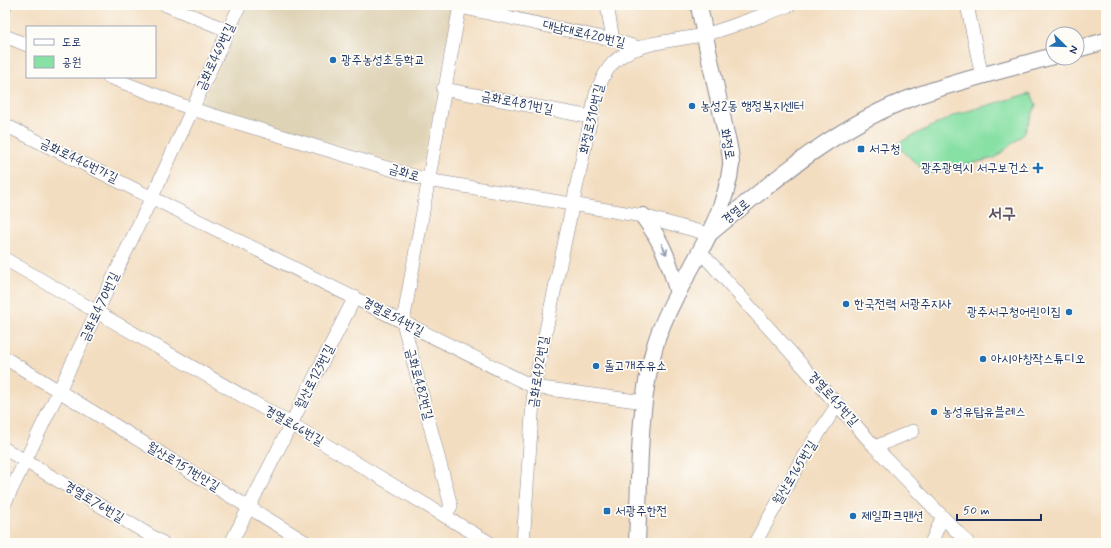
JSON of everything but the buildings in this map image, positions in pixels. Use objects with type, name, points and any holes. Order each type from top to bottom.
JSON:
[{"type":"street","points":[[166,5],[229,31]]},
{"type":"street","name":"금화로469번길","points":[[192,109],[240,5]]},
{"type":"street","points":[[607,5],[613,40]]},
{"type":"street","name":"화정로","points":[[700,5],[731,163],[725,194],[708,234]]},
{"type":"street","name":"화정로310번길","points":[[573,204],[591,117],[602,78],[612,63],[624,54],[639,48],[705,34],[790,5]]},
{"type":"street","points":[[968,5],[982,77]]},
{"type":"street","points":[[427,180],[460,6]]},
{"type":"street","name":"대남대로420번길","points":[[460,6],[613,40],[639,48]]},
{"type":"street","points":[[5,36],[26,45]]},
{"type":"street","points":[[1085,48],[1106,41]]},
{"type":"street","name":"경열로","points":[[637,543],[646,383],[658,339],[678,293],[708,234],[783,174],[838,135],[879,112],[916,96],[1045,58]]},
{"type":"street","name":"금화로","points":[[112,78],[192,109],[427,180],[643,216],[708,234]]},
{"type":"street","name":"금화로481번길","points":[[444,89],[591,117]]},
{"type":"street","name":"금화로470번길","points":[[5,503],[152,197],[192,109]]},
{"type":"street","name":"금화로446번가길","points":[[5,124],[152,197]]},
{"type":"street","name":"금화로482번길","points":[[427,180],[403,322],[451,506],[445,516]]},
{"type":"street","name":"경열로54번길","points":[[152,197],[356,297],[534,387],[644,402]]},
{"type":"street","name":"금화로492번길","points":[[523,543],[534,387],[573,204]]},
{"type":"street","points":[[643,216],[657,234],[666,252],[678,293]]},
{"type":"street","name":"경열로45번길","points":[[700,251],[838,404],[875,448],[968,543]]},
{"type":"street","name":"경열로66번길","points":[[5,259],[291,424],[490,543]]},
{"type":"street","name":"월산로123번길","points":[[231,543],[356,297]]},
{"type":"street","name":"월산로151번안길","points":[[5,358],[307,543]]},
{"type":"street","name":"월산로165번길","points":[[755,543],[803,457],[838,404]]},
{"type":"street","points":[[875,448],[913,431]]},
{"type":"street","name":"경열로76번길","points":[[5,449],[163,543]]},
{"type":"street","points":[[931,543],[942,518]]},
{"type":"shaded area","name":"광주농성초등학교","points":[[248,5],[452,5],[453,14],[423,162],[410,166],[201,105]]},
{"type":"green space","points":[[1031,93],[1036,105],[1024,134],[995,158],[927,174],[896,144],[957,114]]},
{"type":"place","name":"광주농성초등학교","points":[[333,60]]},
{"type":"place","name":"농성2동 행정복지센터","points":[[692,106]]},
{"type":"place","name":"서구청","points":[[861,149]]},
{"type":"place","name":"광주광역시 서구보건소","points":[[1038,168]]},
{"type":"place","name":"한국전력 서광주지사","points":[[846,304]]},
{"type":"place","name":"광주서구청어린이집","points":[[1069,312]]},
{"type":"place","name":"아시아창작스튜디오","points":[[983,359]]},
{"type":"place","name":"돌고개주유소","points":[[596,366]]},
{"type":"place","name":"농성유탑유블레스","points":[[934,412]]},
{"type":"place","name":"서광주한전","points":[[607,511]]},
{"type":"place","name":"제일파크맨션","points":[[853,516]]},
{"type":"district","name":"서구","points":[[1002,214]]}]
